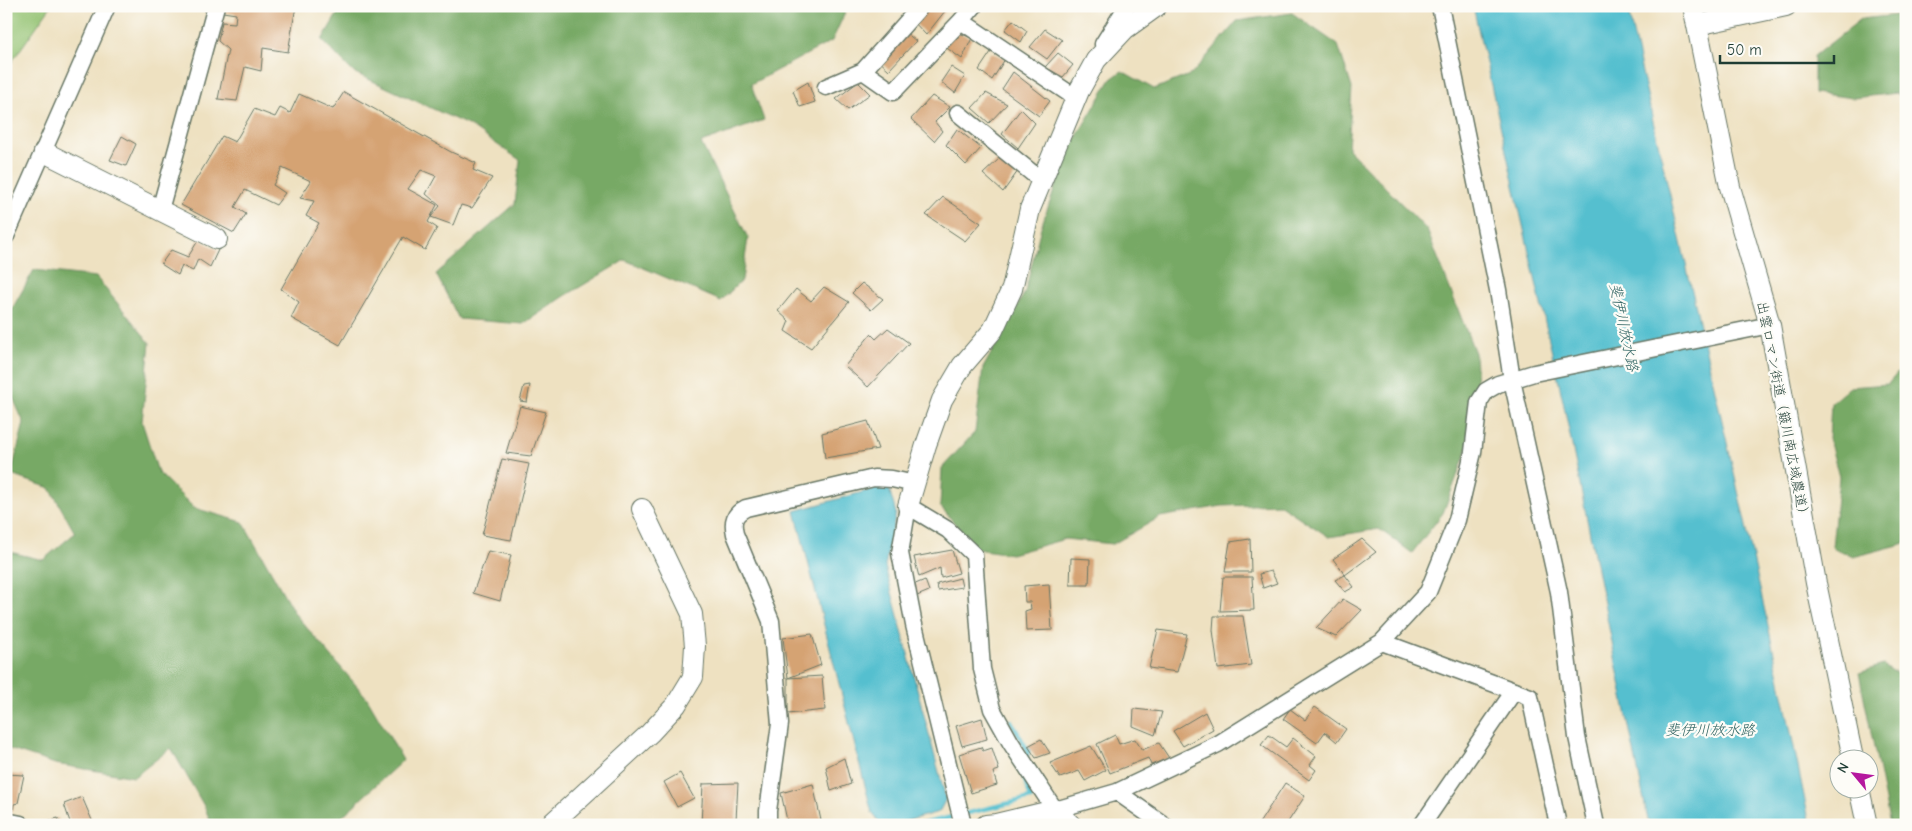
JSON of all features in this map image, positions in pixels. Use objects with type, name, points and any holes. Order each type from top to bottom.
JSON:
[{"type":"street","points":[[6,236],[107,6]]},
{"type":"street","points":[[160,210],[216,6]]},
{"type":"street","points":[[826,87],[863,72],[921,6]]},
{"type":"street","points":[[863,72],[893,92],[974,6]]},
{"type":"street","points":[[963,825],[914,625],[900,553],[908,506],[942,400],[962,366],[993,330],[1012,288],[1030,209],[1076,98],[1105,40],[1127,6]]},
{"type":"street","points":[[1096,60],[1126,29],[1157,6]]},
{"type":"street","points":[[1440,6],[1498,290],[1512,380],[1559,592],[1577,737],[1596,825]]},
{"type":"street","points":[[1695,15],[1786,6]]},
{"type":"street","name":"出雲ロマン街道（簸川南広域農道）","points":[[1695,15],[1730,187],[1770,324],[1816,583],[1851,748]]},
{"type":"street","points":[[961,21],[1076,98]]},
{"type":"street","points":[[958,113],[1042,181]]},
{"type":"street","points":[[44,152],[217,239]]},
{"type":"street","points":[[986,825],[1055,810],[1117,792],[1218,744],[1382,642],[1428,592],[1457,520],[1473,452],[1479,402],[1486,391],[1498,384],[1534,372],[1770,324]]},
{"type":"street","points":[[768,825],[768,811],[780,724],[770,621],[735,534],[733,524],[735,517],[746,508],[874,478],[892,479],[915,484]]},
{"type":"street","points":[[908,506],[948,530],[974,554],[982,669],[992,709],[1011,743],[1055,810],[1071,825]]},
{"type":"street","points":[[550,825],[650,732],[676,705],[693,677],[695,646],[692,614],[642,509]]},
{"type":"street","points":[[1382,642],[1530,697],[1558,825]]},
{"type":"street","points":[[1422,825],[1514,691]]},
{"type":"street","points":[[1117,792],[1164,825]]},
{"type":"street","points":[[1862,798],[1867,825]]},
{"type":"green space","points":[[6,6],[51,6],[6,70]]},
{"type":"green space","points":[[342,6],[848,6],[832,41],[751,84],[764,120],[701,143],[748,238],[742,280],[721,301],[625,260],[523,324],[459,319],[436,274],[515,204],[520,160],[470,126],[353,72],[322,40]]},
{"type":"green space","points":[[1292,13],[1338,45],[1352,88],[1348,149],[1427,230],[1475,353],[1479,419],[1443,513],[1412,553],[1379,529],[1329,537],[1279,504],[1222,506],[1160,517],[1113,544],[1065,539],[1011,554],[976,549],[940,506],[942,468],[975,432],[983,368],[1025,292],[1041,227],[1068,151],[1111,79],[1122,71],[1154,89],[1192,74],[1237,21]]},
{"type":"green space","points":[[1906,14],[1906,104],[1896,93],[1854,98],[1814,93],[1814,56],[1861,19]]},
{"type":"green space","points":[[34,270],[96,277],[150,343],[142,422],[158,472],[194,508],[243,522],[295,614],[367,698],[403,760],[333,825],[212,825],[204,806],[171,748],[134,777],[55,764],[6,748],[6,551],[43,560],[75,533],[50,488],[11,475],[24,423],[6,382],[12,309]]},
{"type":"green space","points":[[1906,363],[1906,543],[1853,557],[1832,547],[1839,477],[1829,439],[1831,403],[1850,387],[1888,384]]},
{"type":"green space","points":[[1883,665],[1906,679],[1906,825],[1890,825],[1880,776],[1880,748],[1874,748],[1859,673]]},
{"type":"water","name":"斐伊川放水路","points":[[1473,6],[1627,6],[1744,517],[1810,825],[1649,825],[1563,401]]},
{"type":"water","points":[[888,485],[896,513],[885,566],[946,799],[939,812],[891,825],[882,825],[872,813],[795,511]]},
{"type":"building","points":[[225,6],[296,6],[288,52],[263,48],[261,71],[245,67],[237,101],[218,99],[228,50],[218,41],[222,22],[235,23],[236,14],[223,12]]},
{"type":"building","points":[[927,6],[949,6],[926,35],[913,21]]},
{"type":"building","points":[[1013,20],[1027,31],[1021,42],[1005,30]]},
{"type":"building","points":[[1045,29],[1062,40],[1047,59],[1030,47]]},
{"type":"building","points":[[904,31],[916,41],[889,70],[876,58]]},
{"type":"building","points":[[954,31],[972,38],[962,59],[944,46]]},
{"type":"building","points":[[991,52],[1005,59],[992,80],[979,70]]},
{"type":"building","points":[[1058,53],[1073,65],[1063,77],[1045,67]]},
{"type":"building","points":[[951,67],[965,76],[955,93],[941,82]]},
{"type":"building","points":[[1013,72],[1050,101],[1039,116],[1002,89]]},
{"type":"building","points":[[808,82],[815,102],[800,107],[793,91]]},
{"type":"building","points":[[858,82],[870,94],[848,110],[836,99]]},
{"type":"building","points":[[344,92],[451,152],[476,163],[473,170],[492,178],[472,208],[461,205],[453,225],[431,217],[440,206],[426,194],[436,176],[421,170],[408,189],[437,205],[428,222],[437,228],[425,250],[403,237],[340,345],[291,318],[299,302],[281,289],[319,223],[306,216],[314,201],[300,198],[311,181],[282,168],[273,185],[285,193],[276,205],[245,190],[235,207],[246,214],[234,233],[181,205],[222,136],[235,142],[254,109],[275,117],[280,108],[290,113],[299,94],[333,109]]},
{"type":"building","points":[[986,93],[1007,104],[989,123],[972,108]]},
{"type":"building","points":[[932,96],[950,107],[935,122],[942,131],[934,141],[911,119]]},
{"type":"building","points":[[1021,109],[1035,123],[1018,148],[1002,134]]},
{"type":"building","points":[[957,129],[981,148],[966,165],[946,145]]},
{"type":"building","points":[[122,136],[136,144],[126,166],[110,160]]},
{"type":"building","points":[[1000,158],[1018,171],[1003,192],[983,174]]},
{"type":"building","points":[[943,197],[981,223],[965,241],[926,215]]},
{"type":"building","points":[[199,239],[218,250],[210,267],[198,259],[193,271],[182,266],[178,275],[161,264],[171,250],[188,257]]},
{"type":"building","points":[[862,283],[883,299],[871,310],[852,293]]},
{"type":"building","points":[[824,287],[849,302],[811,348],[785,331],[789,321],[778,311],[796,289],[811,301]]},
{"type":"building","points":[[888,328],[909,343],[868,387],[845,366],[871,334],[876,339]]},
{"type":"building","points":[[530,385],[527,402],[520,401],[524,386]]},
{"type":"building","points":[[520,406],[546,412],[531,456],[506,453]]},
{"type":"building","points":[[868,421],[878,449],[825,458],[822,433]]},
{"type":"building","points":[[502,459],[529,464],[511,540],[482,535]]},
{"type":"building","points":[[1250,539],[1251,572],[1225,572],[1230,542]]},
{"type":"building","points":[[1362,539],[1376,552],[1345,575],[1333,559]]},
{"type":"building","points":[[952,550],[959,573],[941,578],[940,568],[919,577],[914,557]]},
{"type":"building","points":[[488,551],[511,555],[500,601],[473,593]]},
{"type":"building","points":[[1071,558],[1090,559],[1089,585],[1070,585]]},
{"type":"building","points":[[1271,571],[1277,583],[1263,588],[1259,574]]},
{"type":"building","points":[[1345,575],[1354,587],[1345,592],[1335,580]]},
{"type":"building","points":[[1223,577],[1252,577],[1254,610],[1220,611]]},
{"type":"building","points":[[960,578],[962,587],[938,591],[937,584]]},
{"type":"building","points":[[925,580],[929,591],[917,596],[913,585]]},
{"type":"building","points":[[1049,584],[1052,630],[1026,631],[1025,611],[1031,609],[1030,602],[1025,602],[1024,586]]},
{"type":"building","points":[[1343,599],[1362,610],[1336,637],[1316,628]]},
{"type":"building","points":[[1214,616],[1243,616],[1251,665],[1218,669],[1213,630]]},
{"type":"building","points":[[1158,630],[1187,634],[1177,672],[1149,668]]},
{"type":"building","points":[[812,634],[821,665],[788,678],[783,638]]},
{"type":"building","points":[[822,676],[825,710],[788,714],[788,678]]},
{"type":"building","points":[[1315,707],[1346,729],[1337,742],[1325,732],[1317,743],[1283,719],[1290,709],[1305,720]]},
{"type":"building","points":[[1134,709],[1162,712],[1155,735],[1133,726]]},
{"type":"building","points":[[1205,712],[1213,729],[1183,746],[1173,731]]},
{"type":"building","points":[[982,718],[987,739],[962,746],[956,726]]},
{"type":"building","points":[[1115,735],[1119,744],[1135,739],[1142,750],[1159,743],[1169,758],[1151,765],[1148,758],[1110,773],[1097,744]]},
{"type":"building","points":[[1269,735],[1286,747],[1293,738],[1316,756],[1310,765],[1316,770],[1309,780],[1261,745]]},
{"type":"building","points":[[1041,739],[1050,753],[1036,758],[1028,746]]},
{"type":"building","points":[[1091,746],[1106,770],[1085,781],[1079,771],[1060,778],[1050,763]]},
{"type":"building","points":[[981,747],[983,751],[992,748],[999,770],[993,772],[997,785],[971,793],[959,754]]},
{"type":"building","points":[[844,758],[851,784],[831,791],[826,767]]},
{"type":"building","points":[[680,773],[694,798],[677,807],[664,782]]},
{"type":"building","points":[[6,774],[24,775],[18,803],[14,804],[13,811],[6,810]]},
{"type":"building","points":[[738,783],[736,820],[701,825],[703,784]]},
{"type":"building","points":[[1285,783],[1305,796],[1286,825],[1258,825]]},
{"type":"building","points":[[813,784],[822,825],[788,825],[781,793]]},
{"type":"building","points":[[82,797],[94,825],[71,825],[64,804]]},
{"type":"building","points":[[58,818],[60,825],[36,825],[36,824]]},
{"type":"waterway","points":[[1011,721],[1028,751],[1026,757]]},
{"type":"waterway","points":[[964,814],[1031,798],[1023,774]]},
{"type":"waterway","points":[[918,825],[956,816]]}]
